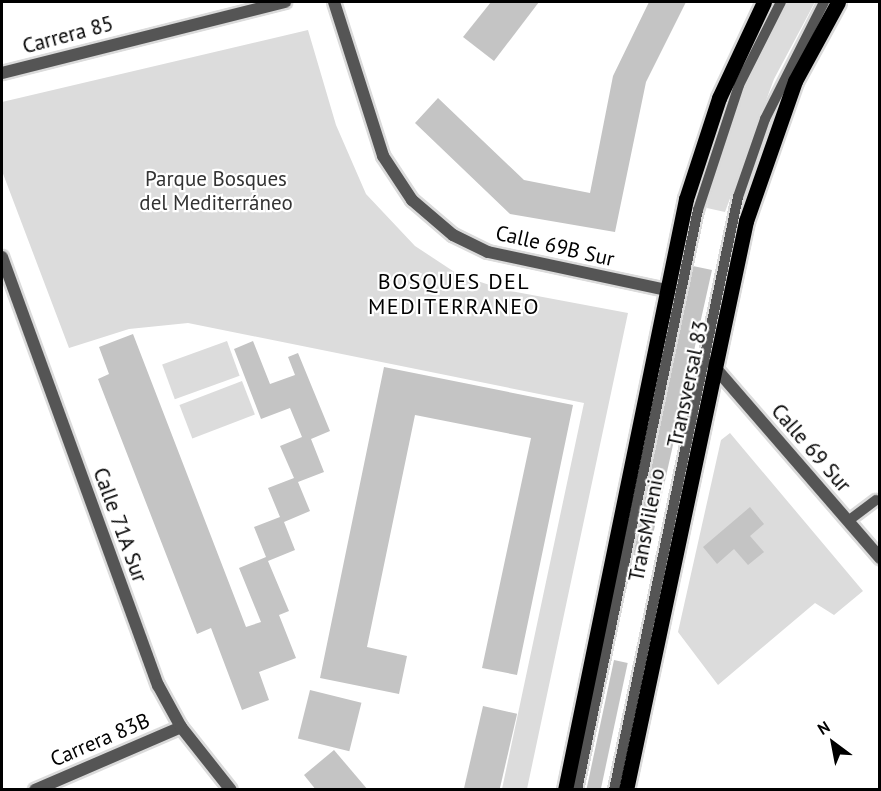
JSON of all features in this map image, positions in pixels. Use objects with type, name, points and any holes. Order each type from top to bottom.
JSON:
[{"type":"main road","name":"Transversal 83","points":[[565,789],[666,290],[693,169],[719,98],[764,2]]},
{"type":"main road","name":"Transversal 83","points":[[626,789],[712,364],[766,155],[795,81],[838,2]]},
{"type":"street","name":"Carrera 85","points":[[2,73],[285,2]]},
{"type":"street","name":"Calle 69B Sur","points":[[334,2],[383,156],[411,200],[453,235],[488,252],[666,290]]},
{"type":"street","name":"Calle 71A Sur","points":[[2,257],[158,685],[181,727],[231,789]]},
{"type":"street","name":"Calle 69 Sur","points":[[712,364],[879,558]]},
{"type":"street","name":"Carrera 83B","points":[[35,789],[181,727]]},
{"type":"lane","name":"TransMilenio","points":[[577,789],[698,210],[739,85],[781,2]]},
{"type":"lane","name":"TransMilenio","points":[[614,789],[738,197],[765,119],[824,2]]},
{"type":"lane","points":[[848,521],[876,500]]},
{"type":"green space","points":[[787,2],[815,2],[774,79],[725,212],[707,208],[711,177],[753,66]]},
{"type":"green space","name":"Parque Bosques del Mediterráneo","points":[[308,30],[336,125],[366,194],[415,246],[459,275],[505,290],[628,313],[527,789],[502,789],[584,403],[188,323],[129,329],[69,348],[2,171],[2,102]]},
{"type":"green space","points":[[227,341],[240,376],[175,399],[162,365]]},
{"type":"green space","points":[[242,381],[255,415],[192,439],[179,405]]},
{"type":"green space","points":[[730,433],[863,591],[834,615],[815,603],[718,685],[678,632],[721,440]]},
{"type":"building","points":[[491,2],[539,2],[494,61],[463,37]]},
{"type":"building","points":[[649,2],[686,2],[646,82],[615,232],[510,214],[415,123],[438,98],[524,180],[590,193],[613,76]]},
{"type":"building","points":[[693,266],[712,270],[648,557],[633,555]]},
{"type":"building","points":[[133,334],[246,627],[261,622],[239,568],[266,557],[254,527],[280,517],[268,488],[294,478],[280,446],[302,437],[290,408],[261,419],[234,349],[253,341],[270,384],[295,375],[288,357],[298,353],[330,431],[311,439],[324,472],[298,482],[310,511],[284,522],[295,550],[268,561],[289,611],[279,615],[296,658],[259,672],[269,700],[242,710],[211,628],[197,634],[98,379],[109,374],[99,347]]},
{"type":"building","points":[[384,367],[573,405],[517,675],[482,668],[531,438],[415,415],[367,647],[407,656],[399,694],[320,678]]},
{"type":"building","points":[[750,507],[764,524],[750,536],[764,552],[748,565],[734,549],[717,564],[703,547]]},
{"type":"building","points":[[614,660],[628,663],[601,790],[586,790]]},
{"type":"building","points":[[310,690],[361,703],[349,751],[298,739]]},
{"type":"building","points":[[483,706],[517,714],[500,790],[464,790]]},
{"type":"building","points":[[334,750],[368,790],[316,790],[304,775]]},
{"type":"district","name":"BOSQUES DEL MEDITERRANEO","points":[[454,294]]}]
